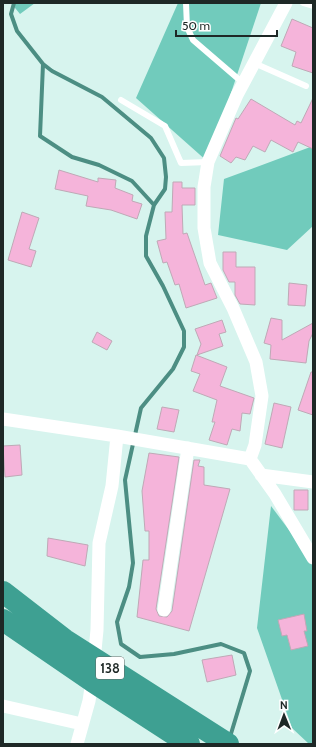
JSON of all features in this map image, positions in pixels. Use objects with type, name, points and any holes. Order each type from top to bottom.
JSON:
[{"type":"highway","name":"138","points":[[3,592],[64,640],[224,741]]},
{"type":"highway","name":"138","points":[[3,620],[92,681],[189,744]]},
{"type":"street","points":[[250,460],[255,445],[262,396],[256,362],[233,308],[210,263],[204,228],[204,187],[208,162],[243,83],[286,3]]},
{"type":"street","points":[[3,419],[117,436],[250,460],[275,494],[313,558]]},
{"type":"street","points":[[77,744],[92,681],[97,630],[98,543],[112,486],[117,436]]},
{"type":"street","points":[[164,610],[188,448]]},
{"type":"street","points":[[261,475],[313,482]]},
{"type":"street","points":[[3,706],[82,724]]},
{"type":"lane","points":[[186,3],[187,27],[193,40],[243,83]]},
{"type":"lane","points":[[303,3],[313,6]]},
{"type":"lane","points":[[254,63],[306,86]]},
{"type":"lane","points":[[121,100],[165,126],[181,162],[208,162]]},
{"type":"green space","points":[[11,3],[35,3],[20,14]]},
{"type":"green space","points":[[178,3],[261,3],[208,162],[136,98]]},
{"type":"green space","points":[[313,146],[313,226],[287,250],[218,235],[224,179]]},
{"type":"green space","points":[[271,506],[313,562],[313,744],[309,744],[292,728],[257,628]]},
{"type":"building","points":[[292,19],[313,28],[313,73],[292,66],[296,52],[281,46]]},
{"type":"building","points":[[313,98],[313,149],[298,142],[293,152],[271,140],[265,152],[253,146],[245,160],[236,157],[231,163],[220,156],[236,118],[238,119],[251,99],[295,125],[297,121],[301,123]]},
{"type":"building","points":[[59,170],[98,182],[98,178],[116,180],[115,188],[133,195],[132,201],[142,204],[137,219],[111,210],[86,206],[88,196],[55,189]]},
{"type":"building","points":[[173,182],[182,182],[182,188],[195,188],[195,205],[182,205],[183,234],[187,233],[205,285],[211,283],[217,298],[186,308],[179,284],[175,285],[167,262],[163,263],[157,241],[166,239],[165,212],[172,212]]},
{"type":"building","points":[[22,212],[39,218],[29,249],[36,251],[31,267],[8,260]]},
{"type":"building","points":[[223,252],[236,252],[236,267],[255,267],[255,305],[240,304],[235,295],[235,282],[229,282],[223,270]]},
{"type":"building","points":[[289,283],[307,285],[305,306],[288,305]]},
{"type":"building","points":[[271,318],[282,320],[282,340],[313,323],[313,333],[309,341],[306,363],[270,359],[271,345],[264,343]]},
{"type":"building","points":[[222,320],[226,332],[219,334],[223,346],[197,355],[201,344],[195,329]]},
{"type":"building","points":[[97,332],[112,341],[107,350],[92,342]]},
{"type":"building","points":[[196,355],[227,367],[220,386],[254,398],[250,414],[242,413],[240,431],[232,429],[227,445],[209,440],[215,422],[212,422],[217,400],[193,391],[200,374],[191,371]]},
{"type":"building","points":[[311,372],[313,372],[313,415],[298,410]]},
{"type":"building","points":[[274,403],[291,407],[282,448],[265,444]]},
{"type":"building","points":[[162,407],[179,410],[174,432],[157,429]]},
{"type":"building","points":[[20,445],[22,475],[5,477],[3,446]]},
{"type":"building","points":[[149,453],[179,457],[156,609],[159,616],[167,617],[172,611],[194,460],[200,460],[198,466],[204,467],[204,485],[230,489],[189,631],[137,617],[143,560],[149,560],[149,531],[145,531],[142,491]]},
{"type":"building","points":[[294,490],[308,490],[308,510],[294,510]]},
{"type":"building","points":[[48,538],[88,545],[85,566],[47,556]]},
{"type":"building","points":[[304,614],[307,631],[304,631],[308,646],[291,650],[287,635],[282,636],[278,620]]},
{"type":"building","points":[[232,655],[236,675],[207,682],[202,660]]},
{"type":"waterway","points":[[14,3],[11,14],[17,31],[43,64],[52,71],[102,97],[151,138],[164,158],[166,177],[165,189],[154,205],[146,236],[146,256],[163,286],[184,331],[184,347],[173,369],[141,408],[125,480],[133,563],[129,587],[117,622],[121,644],[140,657],[174,654],[221,644],[244,653],[250,671],[230,737]]},
{"type":"waterway","points":[[43,64],[40,136],[72,157],[99,165],[132,181],[154,205]]}]
